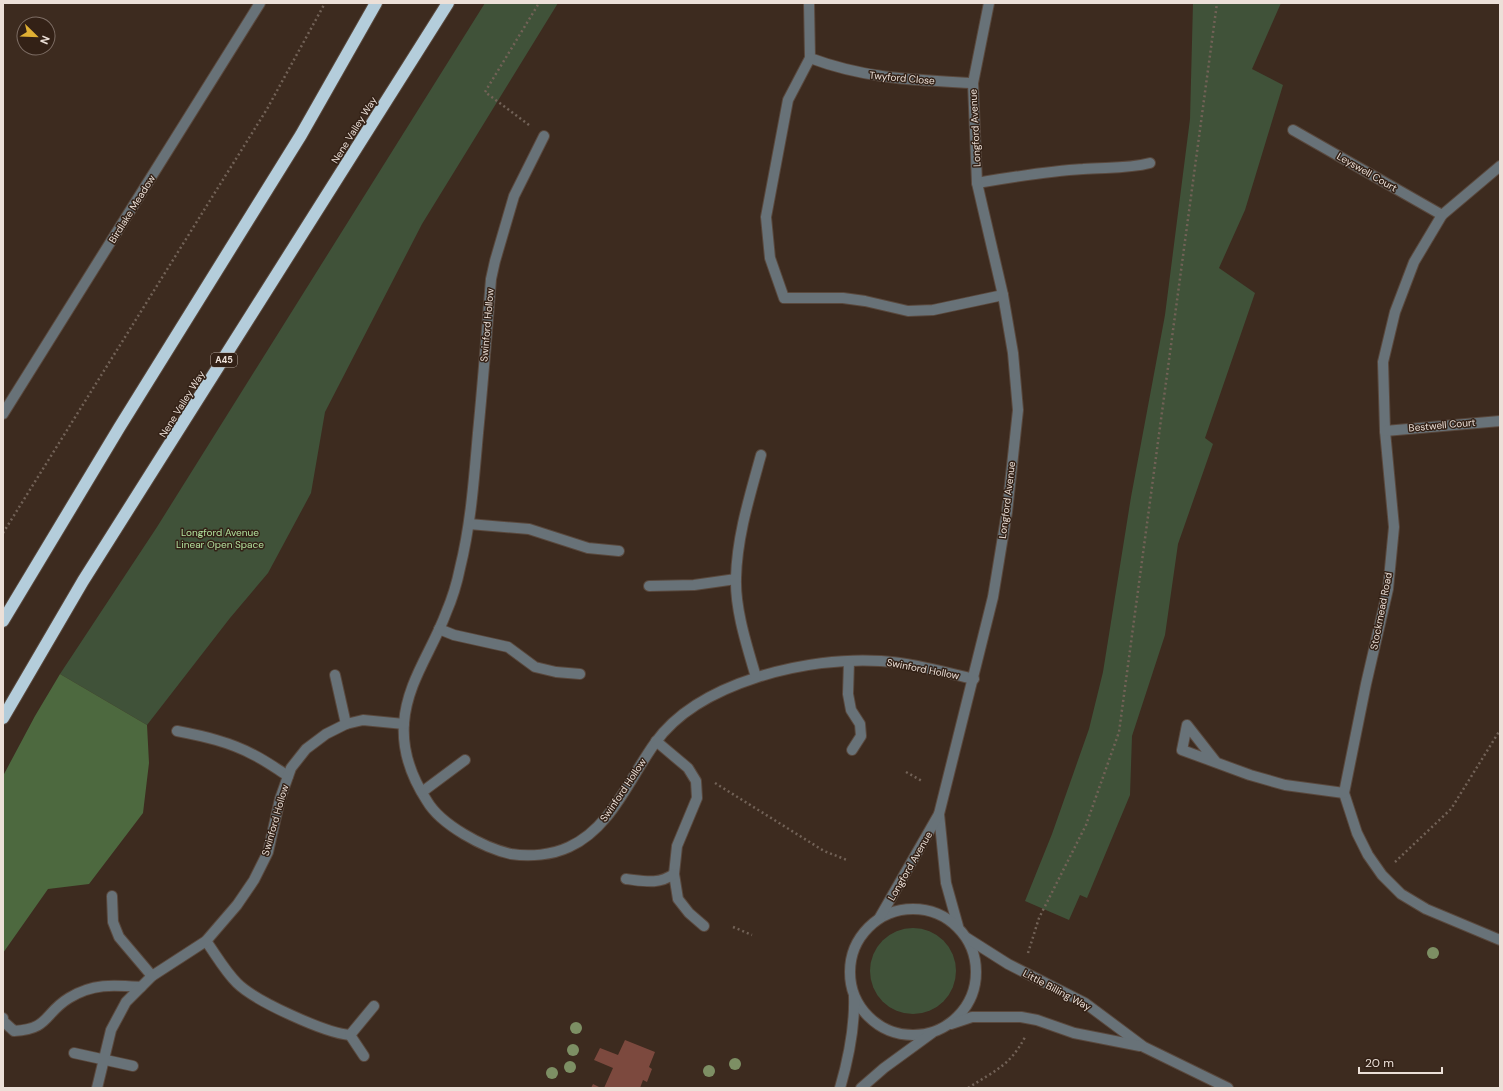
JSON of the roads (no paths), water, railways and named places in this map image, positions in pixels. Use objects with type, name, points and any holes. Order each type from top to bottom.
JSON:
[{"type":"highway","points":[[3,621],[123,422],[301,135],[376,3]]},
{"type":"highway","name":"Nene Valley Way","points":[[3,718],[83,581],[448,3]]},
{"type":"street","name":"Birdlake Meadow","points":[[3,414],[260,3]]},
{"type":"street","points":[[809,3],[810,58],[788,100],[766,217],[770,258],[784,298],[843,298],[865,301],[908,311],[933,310],[1003,295]]},
{"type":"street","name":"Longford Avenue","points":[[880,917],[940,814],[993,597],[1007,512],[1018,410],[1013,353],[1003,295],[977,183],[973,83],[989,3]]},
{"type":"street","name":"Twyford Close","points":[[810,58],[837,68],[882,78],[973,83]]},
{"type":"street","name":"Leyswell Court","points":[[1293,130],[1442,215]]},
{"type":"street","name":"Swinford Hollow","points":[[544,136],[514,196],[491,280],[469,524],[457,581],[446,614],[416,676],[407,701],[404,724],[404,746],[409,766],[427,803],[441,818],[489,846],[512,854],[535,855],[552,853],[570,846],[584,838],[598,826],[623,793],[656,741],[692,707],[756,677],[803,666],[848,661],[880,661],[919,667],[974,679]]},
{"type":"street","points":[[977,183],[1084,168],[1131,168],[1150,163]]},
{"type":"street","name":"Stockmead Road","points":[[1500,166],[1442,215],[1414,262],[1395,312],[1383,362],[1384,431],[1394,527],[1388,589],[1366,684],[1344,793],[1357,833],[1368,855],[1382,875],[1401,894],[1426,910],[1500,940]]},
{"type":"street","name":"Bestwell Court","points":[[1384,431],[1500,421]]},
{"type":"street","points":[[756,677],[742,630],[736,579],[742,528],[761,455]]},
{"type":"street","points":[[469,524],[529,529],[588,548],[619,550]]},
{"type":"street","points":[[649,586],[694,585],[736,579]]},
{"type":"street","points":[[439,629],[454,636],[508,647],[535,667],[556,672],[580,674]]},
{"type":"street","points":[[848,661],[848,694],[851,710],[860,724],[861,736],[852,750]]},
{"type":"street","points":[[335,675],[346,724]]},
{"type":"street","name":"Swinford Hollow","points":[[97,1088],[111,1030],[126,1002],[152,976],[206,942],[237,905],[254,880],[268,852],[280,799],[291,768],[306,749],[326,734],[346,724],[363,720],[404,724]]},
{"type":"street","name":"Swinford Hollow","points":[[177,731],[205,736],[233,745],[254,755],[288,776]]},
{"type":"street","points":[[656,741],[688,768],[696,781],[697,798],[677,846],[674,874],[678,899],[689,913],[704,926]]},
{"type":"street","points":[[422,792],[465,760]]},
{"type":"street","points":[[1216,762],[1250,775],[1285,785],[1344,793]]},
{"type":"street","name":"Longford Avenue","points":[[940,814],[946,883],[958,926]]},
{"type":"street","points":[[626,879],[651,882],[665,881],[674,874]]},
{"type":"street","points":[[112,896],[113,922],[119,937],[152,976]]},
{"type":"street","name":"Little Billing Way","points":[[921,909],[941,915],[958,926],[966,938],[974,956],[976,975],[972,994],[962,1012],[948,1024],[936,1031],[916,1035],[897,1033],[878,1025],[864,1012],[854,994],[850,972],[851,960],[856,943],[867,928],[880,917],[900,910],[921,909]]},
{"type":"street","name":"Little Billing Way","points":[[966,938],[1008,964],[1085,1003],[1144,1047],[1228,1088]]},
{"type":"street","points":[[206,942],[238,984],[262,1000],[296,1017],[338,1034],[350,1035]]},
{"type":"street","points":[[3,1018],[14,1031],[30,1030],[45,1022],[56,1008],[68,998],[81,992],[105,985],[141,987]]},
{"type":"street","points":[[840,1088],[847,1064],[853,1030],[854,994]]},
{"type":"street","points":[[350,1035],[374,1006]]},
{"type":"street","name":"Little Billing Way","points":[[948,1024],[972,1017],[1021,1017],[1037,1020],[1074,1033],[1144,1047]]},
{"type":"street","points":[[861,1088],[884,1068],[936,1031]]},
{"type":"street","points":[[350,1035],[364,1056]]},
{"type":"street","points":[[74,1053],[133,1066]]},
{"type":"park label","name":"Longford Avenue Linear Open Space","points":[[220,538]]}]
